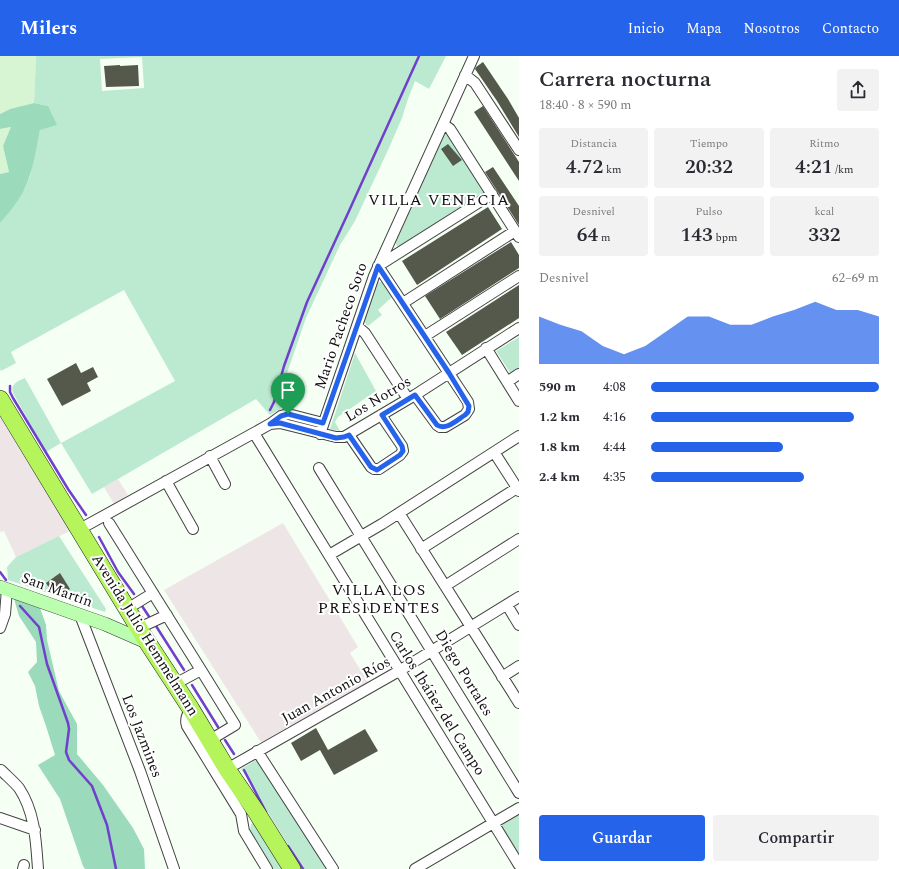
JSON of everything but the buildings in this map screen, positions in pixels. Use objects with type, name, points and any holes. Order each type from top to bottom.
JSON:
[{"type":"highway","name":"Avenida Julio Hemmelmann","points":[[0,399],[127,609],[292,869]]},
{"type":"street","name":"Mario Pacheco Soto","points":[[320,434],[378,266],[474,56]]},
{"type":"street","points":[[466,75],[476,82],[519,150]]},
{"type":"street","points":[[403,303],[517,234],[450,129],[443,124]]},
{"type":"street","points":[[357,326],[365,333],[411,397],[437,425],[440,427],[445,427],[465,415],[469,409],[468,402],[378,266],[492,194]]},
{"type":"street","points":[[425,336],[519,276]]},
{"type":"street","name":"Los Notros","points":[[270,424],[280,423],[340,438],[349,435],[519,328]]},
{"type":"street","points":[[486,348],[519,401]]},
{"type":"street","points":[[507,382],[519,374]]},
{"type":"street","points":[[80,529],[254,433],[281,416],[288,414],[323,423]]},
{"type":"street","points":[[349,435],[371,467],[374,469],[379,469],[400,455],[403,451],[402,446],[382,415]]},
{"type":"street","name":"Carlos Ibáñez del Campo","points":[[254,433],[519,865]]},
{"type":"street","points":[[329,555],[399,513],[519,436]]},
{"type":"street","points":[[422,549],[518,489],[494,452]]},
{"type":"street","points":[[210,456],[225,484]]},
{"type":"street","name":"Diego Portales","points":[[319,468],[362,535],[519,793]]},
{"type":"street","points":[[166,481],[193,529]]},
{"type":"street","points":[[399,513],[519,703]]},
{"type":"street","points":[[109,523],[235,725],[210,740]]},
{"type":"street","points":[[445,586],[519,539]]},
{"type":"street","points":[[0,628],[5,614],[4,588]]},
{"type":"street","name":"San Martín","points":[[4,588],[105,624],[144,641],[143,634]]},
{"type":"street","points":[[127,609],[153,593]]},
{"type":"street","name":"Juan Antonio Ríos","points":[[227,768],[399,671],[519,597]]},
{"type":"street","points":[[507,605],[519,625]]},
{"type":"street","name":"Los Jazmines","points":[[80,615],[140,771],[174,869]]},
{"type":"street","points":[[143,634],[167,615]]},
{"type":"street","points":[[502,677],[519,666]]},
{"type":"street","points":[[175,684],[201,670]]},
{"type":"street","points":[[191,709],[187,716],[187,726],[241,814],[244,831],[267,869]]},
{"type":"street","points":[[257,751],[333,869]]},
{"type":"street","points":[[1,770],[18,788],[28,805],[35,830],[38,869]]},
{"type":"street","points":[[415,869],[519,808]]},
{"type":"street","points":[[0,818],[35,830]]},
{"type":"shaded area","points":[[0,405],[76,528],[16,557],[4,531],[0,532]]},
{"type":"shaded area","points":[[118,479],[128,495],[114,504],[104,487]]},
{"type":"shaded area","points":[[283,523],[358,647],[350,653],[368,682],[262,744],[164,590]]},
{"type":"green space","points":[[0,56],[36,56],[34,103],[10,109],[0,114]]},
{"type":"green space","points":[[36,56],[446,56],[429,89],[415,81],[402,118],[389,148],[355,221],[340,245],[306,318],[285,379],[281,409],[270,415],[256,399],[92,494],[61,443],[175,381],[124,290],[11,352],[16,363],[1,371],[0,223],[24,190],[30,176],[40,130],[48,106],[34,103]],"holes":[[[142,57],[144,88],[102,91],[100,59]]]},
{"type":"green space","points":[[34,103],[48,106],[57,125],[40,130],[34,161],[27,183],[16,203],[0,223],[0,174],[9,172],[3,146],[11,127],[0,129],[0,114],[10,109]]},
{"type":"green space","points":[[12,127],[3,146],[9,172],[0,174],[0,129]]},
{"type":"green space","points":[[447,132],[484,190],[481,196],[400,247],[397,246],[395,241],[444,134]]},
{"type":"green space","points":[[382,282],[392,297],[378,310],[382,315],[368,326],[363,321],[377,283]]},
{"type":"green space","points":[[519,337],[519,369],[511,374],[496,351]]},
{"type":"green space","points":[[355,353],[376,391],[338,417],[335,422],[340,431],[330,429]]},
{"type":"green space","points":[[25,378],[61,443],[46,452],[12,390],[17,382]]},
{"type":"green space","points":[[59,536],[106,609],[105,612],[8,580],[7,567],[16,557]]},
{"type":"green space","points":[[14,599],[40,608],[46,625],[47,640],[59,691],[77,724],[77,754],[103,785],[133,828],[144,849],[145,869],[85,869],[83,866],[60,799],[38,765],[55,755],[39,706],[35,686],[28,672],[37,662],[36,642],[19,616]]},
{"type":"green space","points":[[258,759],[327,869],[303,869],[241,769]]},
{"type":"green space","points":[[519,813],[519,859],[501,829],[503,823]]},
{"type":"green space","points":[[254,822],[283,869],[272,869],[250,831],[251,824]]},
{"type":"waterway","points":[[270,410],[307,302],[419,56]]},
{"type":"waterway","points":[[10,386],[10,392],[13,398],[68,489],[86,515]]},
{"type":"waterway","points":[[99,537],[118,572],[134,594]]},
{"type":"waterway","points":[[0,572],[6,580]]},
{"type":"waterway","points":[[20,606],[39,627],[47,664],[68,723],[69,729],[66,752],[69,760],[92,786],[107,825],[116,869]]},
{"type":"waterway","points":[[142,606],[150,618]]},
{"type":"waterway","points":[[156,626],[184,670]]},
{"type":"waterway","points":[[192,685],[218,727]]},
{"type":"waterway","points":[[225,740],[234,754]]},
{"type":"waterway","points":[[244,770],[266,812]]},
{"type":"waterway","points":[[288,846],[303,869]]},
{"type":"district","name":"VILLA VENECIA","points":[[439,200]]},
{"type":"district","name":"VILLA LOS PRESIDENTES","points":[[379,599]]},
{"type":"route","points":[[378,266],[468,402],[469,406],[468,412],[465,415],[445,427],[440,427],[437,425],[415,395],[382,415],[402,446],[403,451],[400,455],[377,470],[371,467],[349,435],[336,438],[280,423],[270,424],[284,414],[288,414],[323,423],[378,266]]}]
